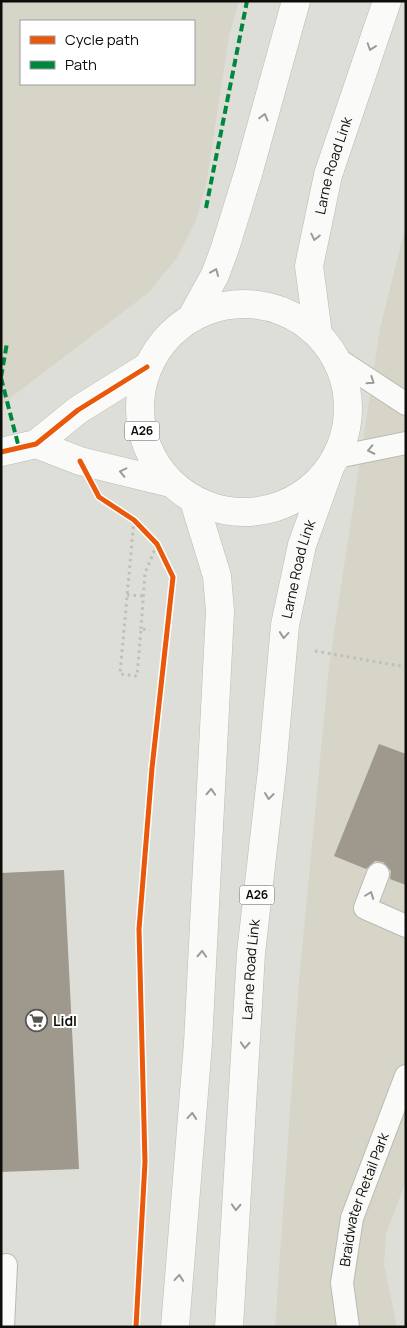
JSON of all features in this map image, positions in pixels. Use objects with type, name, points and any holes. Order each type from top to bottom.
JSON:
[{"type":"main road","name":"A26","points":[[193,315],[215,275],[225,248],[248,174],[296,1]]},
{"type":"main road","name":"Larne Road Link","points":[[318,334],[309,266],[328,175],[387,1]]},
{"type":"main road","name":"A26","points":[[224,304],[258,304],[290,314],[318,334],[336,358],[347,384],[348,415],[343,443],[333,463],[308,491],[282,506],[252,513],[222,511],[194,501],[170,483],[152,460],[142,432],[139,402],[147,367],[167,336],[193,315],[224,304]]},
{"type":"main road","points":[[1,452],[36,444],[78,410],[147,367]]},
{"type":"main road","points":[[36,444],[80,461],[170,483]]},
{"type":"main road","name":"Larne Road Link","points":[[228,1327],[251,953],[272,770],[285,625],[302,545],[333,463]]},
{"type":"main road","points":[[174,1327],[198,1033],[220,611],[217,576],[194,501]]},
{"type":"lane","points":[[336,358],[406,404]]},
{"type":"lane","points":[[333,463],[406,443]]},
{"type":"lane","points":[[378,874],[365,908],[406,926]]},
{"type":"lane","name":"Braidwater Retail Park","points":[[348,1327],[342,1283],[352,1218],[406,1076]]},
{"type":"lane","points":[[3,1327],[6,1265]]},
{"type":"path","points":[[127,515],[139,526]]},
{"type":"path","points":[[134,520],[120,674],[137,676],[145,573],[157,544]]},
{"type":"path","points":[[151,538],[161,552]]},
{"type":"path","points":[[127,594],[144,596]]},
{"type":"path","points":[[141,629],[150,630]]},
{"type":"path","points":[[312,650],[406,667]]},
{"type":"shaded area","points":[[1,1],[239,1],[229,36],[206,185],[195,223],[176,259],[148,293],[1,405]]},
{"type":"shaded area","points":[[406,225],[406,1181],[386,1234],[384,1264],[397,1327],[275,1327],[299,981],[329,666],[380,328]]},
{"type":"building","points":[[379,744],[406,754],[406,885],[390,879],[391,871],[383,862],[375,861],[366,869],[334,856]]},
{"type":"building","name":"Lidl","points":[[64,870],[79,1169],[1,1172],[1,873]]},
{"type":"marked path","points":[[206,208],[247,1]]},
{"type":"marked path","points":[[1,377],[7,343]]},
{"type":"marked path","points":[[1,378],[19,448]]},
{"type":"cycle path","points":[[1,452],[36,444],[78,410],[147,367]]},
{"type":"cycle path","points":[[80,461],[99,497],[134,520],[157,544],[173,577],[152,768],[139,929],[145,1162],[136,1327]]},
{"type":"place","name":"Lidl","points":[[37,1021]]}]
